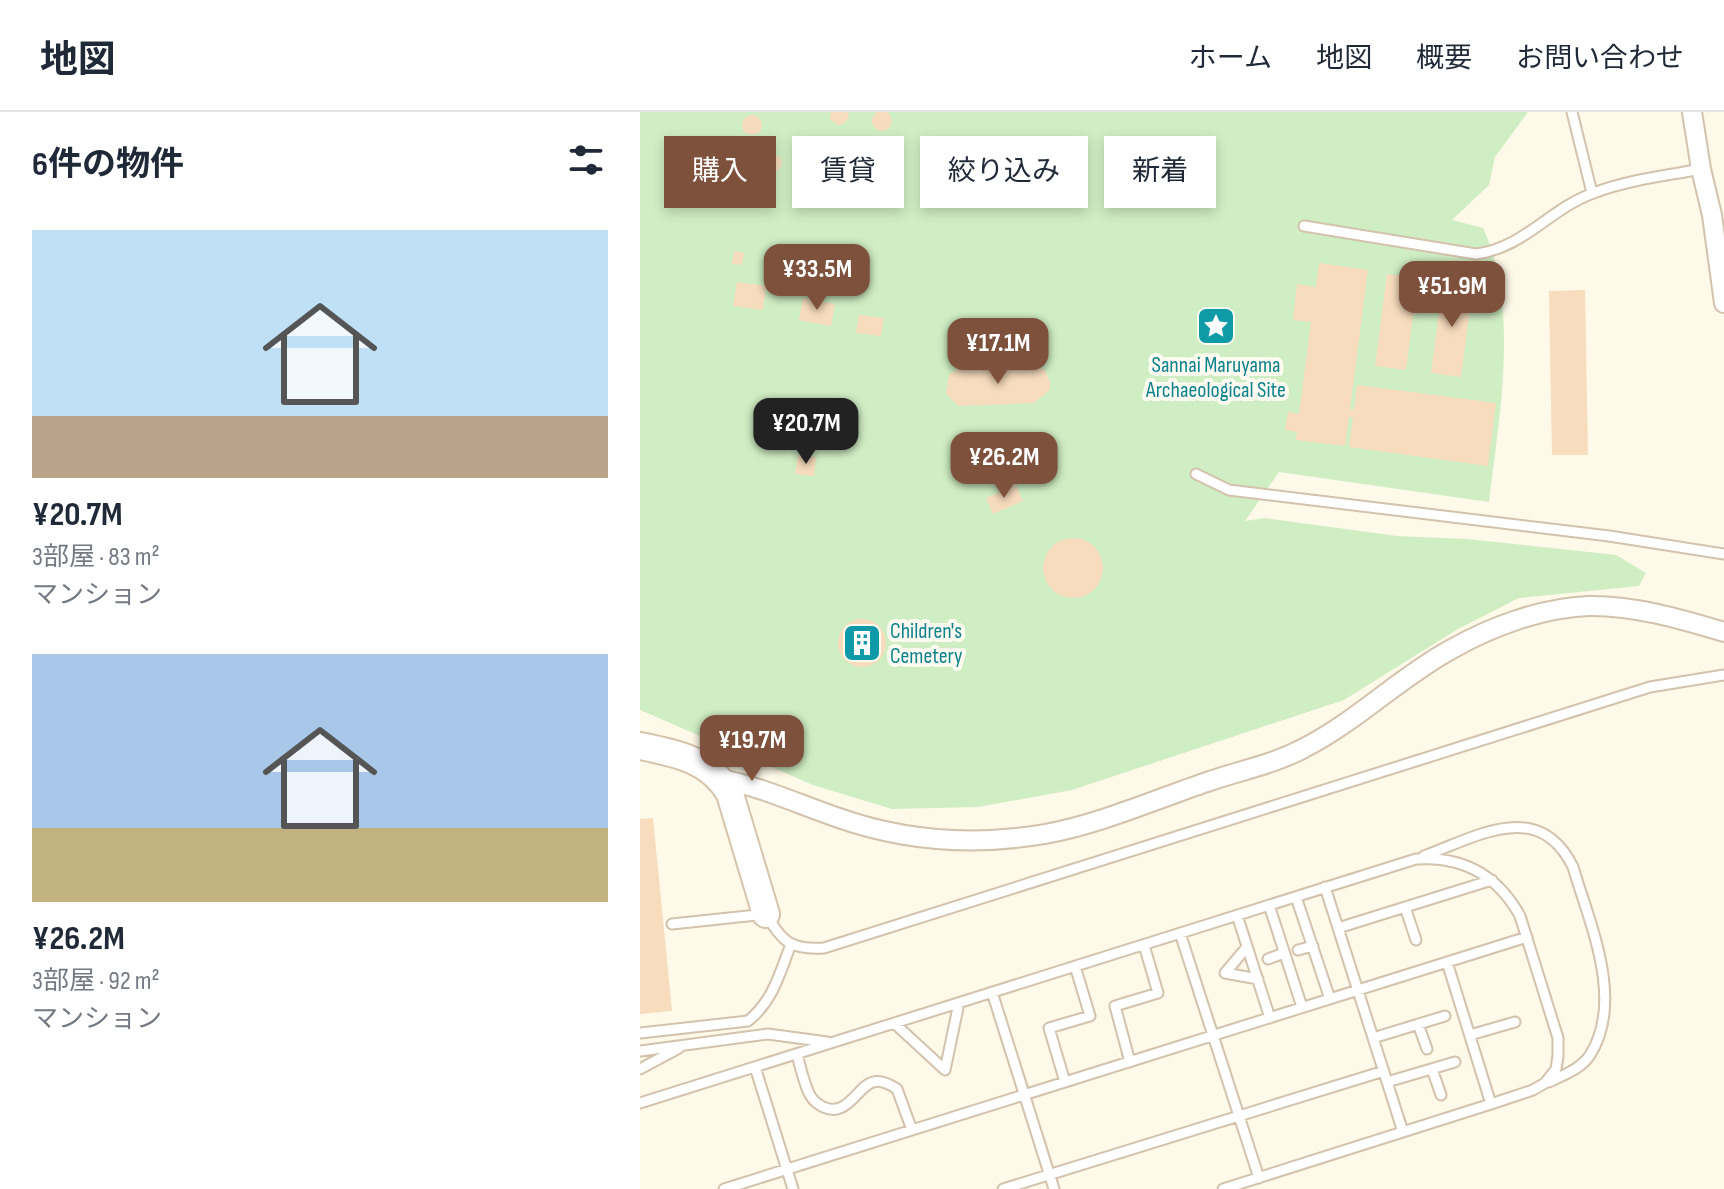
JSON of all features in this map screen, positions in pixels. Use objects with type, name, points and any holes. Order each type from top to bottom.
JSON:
[{"type":"street","points":[[1692,112],[1701,169],[1718,214],[1724,303]]},
{"type":"street","points":[[721,779],[749,784],[886,832],[938,840],[995,840],[1047,834],[1303,750],[1449,650],[1496,628],[1542,613],[1587,606],[1639,611],[1724,632]]},
{"type":"street","points":[[640,746],[692,759],[721,779],[730,794],[766,914]]},
{"type":"lane","points":[[1572,112],[1592,193]]},
{"type":"lane","points":[[1304,226],[1476,254],[1495,252],[1524,238],[1573,202],[1592,193],[1701,169]]},
{"type":"lane","points":[[1196,474],[1229,490],[1609,536],[1724,554]]},
{"type":"lane","points":[[672,924],[766,914],[779,937],[804,949],[824,948],[1650,687],[1724,675]]},
{"type":"lane","points":[[640,1103],[1416,859],[1505,827],[1523,826],[1540,830],[1554,840],[1566,852],[1573,867],[1603,968],[1605,997],[1598,1035],[1590,1056],[1577,1069],[1533,1090],[1223,1189]]},
{"type":"lane","points":[[1416,859],[1458,861],[1478,869],[1514,904],[1558,1038],[1556,1069],[1545,1083]]},
{"type":"lane","points":[[1338,928],[1492,880]]},
{"type":"lane","points":[[1325,887],[1403,1132]]},
{"type":"lane","points":[[1296,897],[1330,999]]},
{"type":"lane","points":[[1269,905],[1302,1007]]},
{"type":"lane","points":[[1405,907],[1416,940]]},
{"type":"lane","points":[[1237,915],[1270,1018]]},
{"type":"lane","points":[[1180,933],[1259,1178]]},
{"type":"lane","points":[[724,1189],[1527,937]]},
{"type":"lane","points":[[640,1033],[748,1021],[760,1011],[774,990],[791,944]]},
{"type":"lane","points":[[1130,1062],[1115,1006],[1158,993],[1144,945]]},
{"type":"lane","points":[[1298,950],[1313,946]]},
{"type":"lane","points":[[1247,947],[1225,973],[1258,979]]},
{"type":"lane","points":[[1268,959],[1284,953]]},
{"type":"lane","points":[[1447,962],[1491,1104]]},
{"type":"lane","points":[[1065,1082],[1049,1028],[1090,1016],[1075,966]]},
{"type":"lane","points":[[992,992],[1054,1189]]},
{"type":"lane","points":[[894,1023],[945,1070],[959,1003]]},
{"type":"lane","points":[[1373,1038],[1445,1016]]},
{"type":"lane","points":[[1470,1035],[1515,1022]]},
{"type":"lane","points":[[1418,1024],[1427,1049]]},
{"type":"lane","points":[[640,1051],[768,1034],[833,1042]]},
{"type":"lane","points":[[640,1069],[686,1045]]},
{"type":"lane","points":[[797,1054],[808,1091],[818,1105],[836,1110],[846,1106],[870,1083],[880,1082],[897,1089],[912,1130]]},
{"type":"lane","points":[[1003,1189],[1239,1116],[1385,1076],[1455,1062]]},
{"type":"lane","points":[[755,1067],[793,1189]]},
{"type":"lane","points":[[1432,1069],[1441,1095]]},
{"type":"green space","points":[[640,112],[1528,112],[1495,157],[1489,185],[1452,220],[1483,228],[1501,292],[1504,363],[1489,502],[1279,472],[1245,521],[1264,518],[1397,536],[1467,539],[1616,555],[1646,573],[1639,586],[1519,598],[1458,629],[1344,700],[1072,790],[978,807],[892,809],[813,785],[640,710]]},
{"type":"building","points":[[882,111],[889,114],[892,121],[889,128],[882,131],[875,128],[872,121],[875,114]]},
{"type":"building","points":[[831,112],[848,112],[849,117],[838,125],[830,119]]},
{"type":"building","points":[[752,115],[759,118],[762,125],[759,132],[752,135],[745,132],[742,125],[745,118]]},
{"type":"building","points":[[776,156],[781,160],[780,169],[776,170]]},
{"type":"building","points":[[734,251],[744,253],[742,265],[732,264]]},
{"type":"building","points":[[1319,263],[1368,270],[1350,409],[1354,409],[1357,385],[1496,403],[1488,466],[1349,447],[1353,417],[1349,417],[1345,446],[1296,440],[1297,432],[1285,430],[1288,412],[1299,414],[1311,322],[1293,320],[1297,284],[1316,287]]},
{"type":"building","points":[[1387,274],[1418,278],[1406,370],[1375,366]]},
{"type":"building","points":[[1443,281],[1473,285],[1461,377],[1431,373]]},
{"type":"building","points":[[737,282],[766,286],[763,310],[733,306]]},
{"type":"building","points":[[1585,290],[1588,455],[1552,455],[1549,291]]},
{"type":"building","points":[[803,298],[835,304],[831,326],[799,320]]},
{"type":"building","points":[[859,315],[884,318],[881,336],[856,333]]},
{"type":"building","points":[[1033,366],[1045,370],[1050,382],[1050,390],[1034,403],[959,406],[946,394],[949,375],[958,369]]},
{"type":"building","points":[[798,455],[816,457],[814,476],[795,474]]},
{"type":"building","points":[[1016,485],[1023,501],[993,514],[986,498]]},
{"type":"building","points":[[1073,538],[1084,540],[1094,547],[1101,557],[1101,579],[1094,589],[1084,596],[1073,598],[1062,596],[1052,589],[1045,579],[1043,568],[1045,557],[1052,547],[1062,540]]},
{"type":"building","name":"Children's Cemetery","points":[[862,619],[879,626],[886,643],[879,660],[862,667],[845,660],[838,643],[845,626]]},
{"type":"building","points":[[653,818],[672,1011],[640,1014],[640,819]]},
{"type":"place","name":"Sannai Maruyama Archaeological Site","points":[[1216,326]]},
{"type":"place","name":"Children's Cemetery","points":[[862,643]]}]
